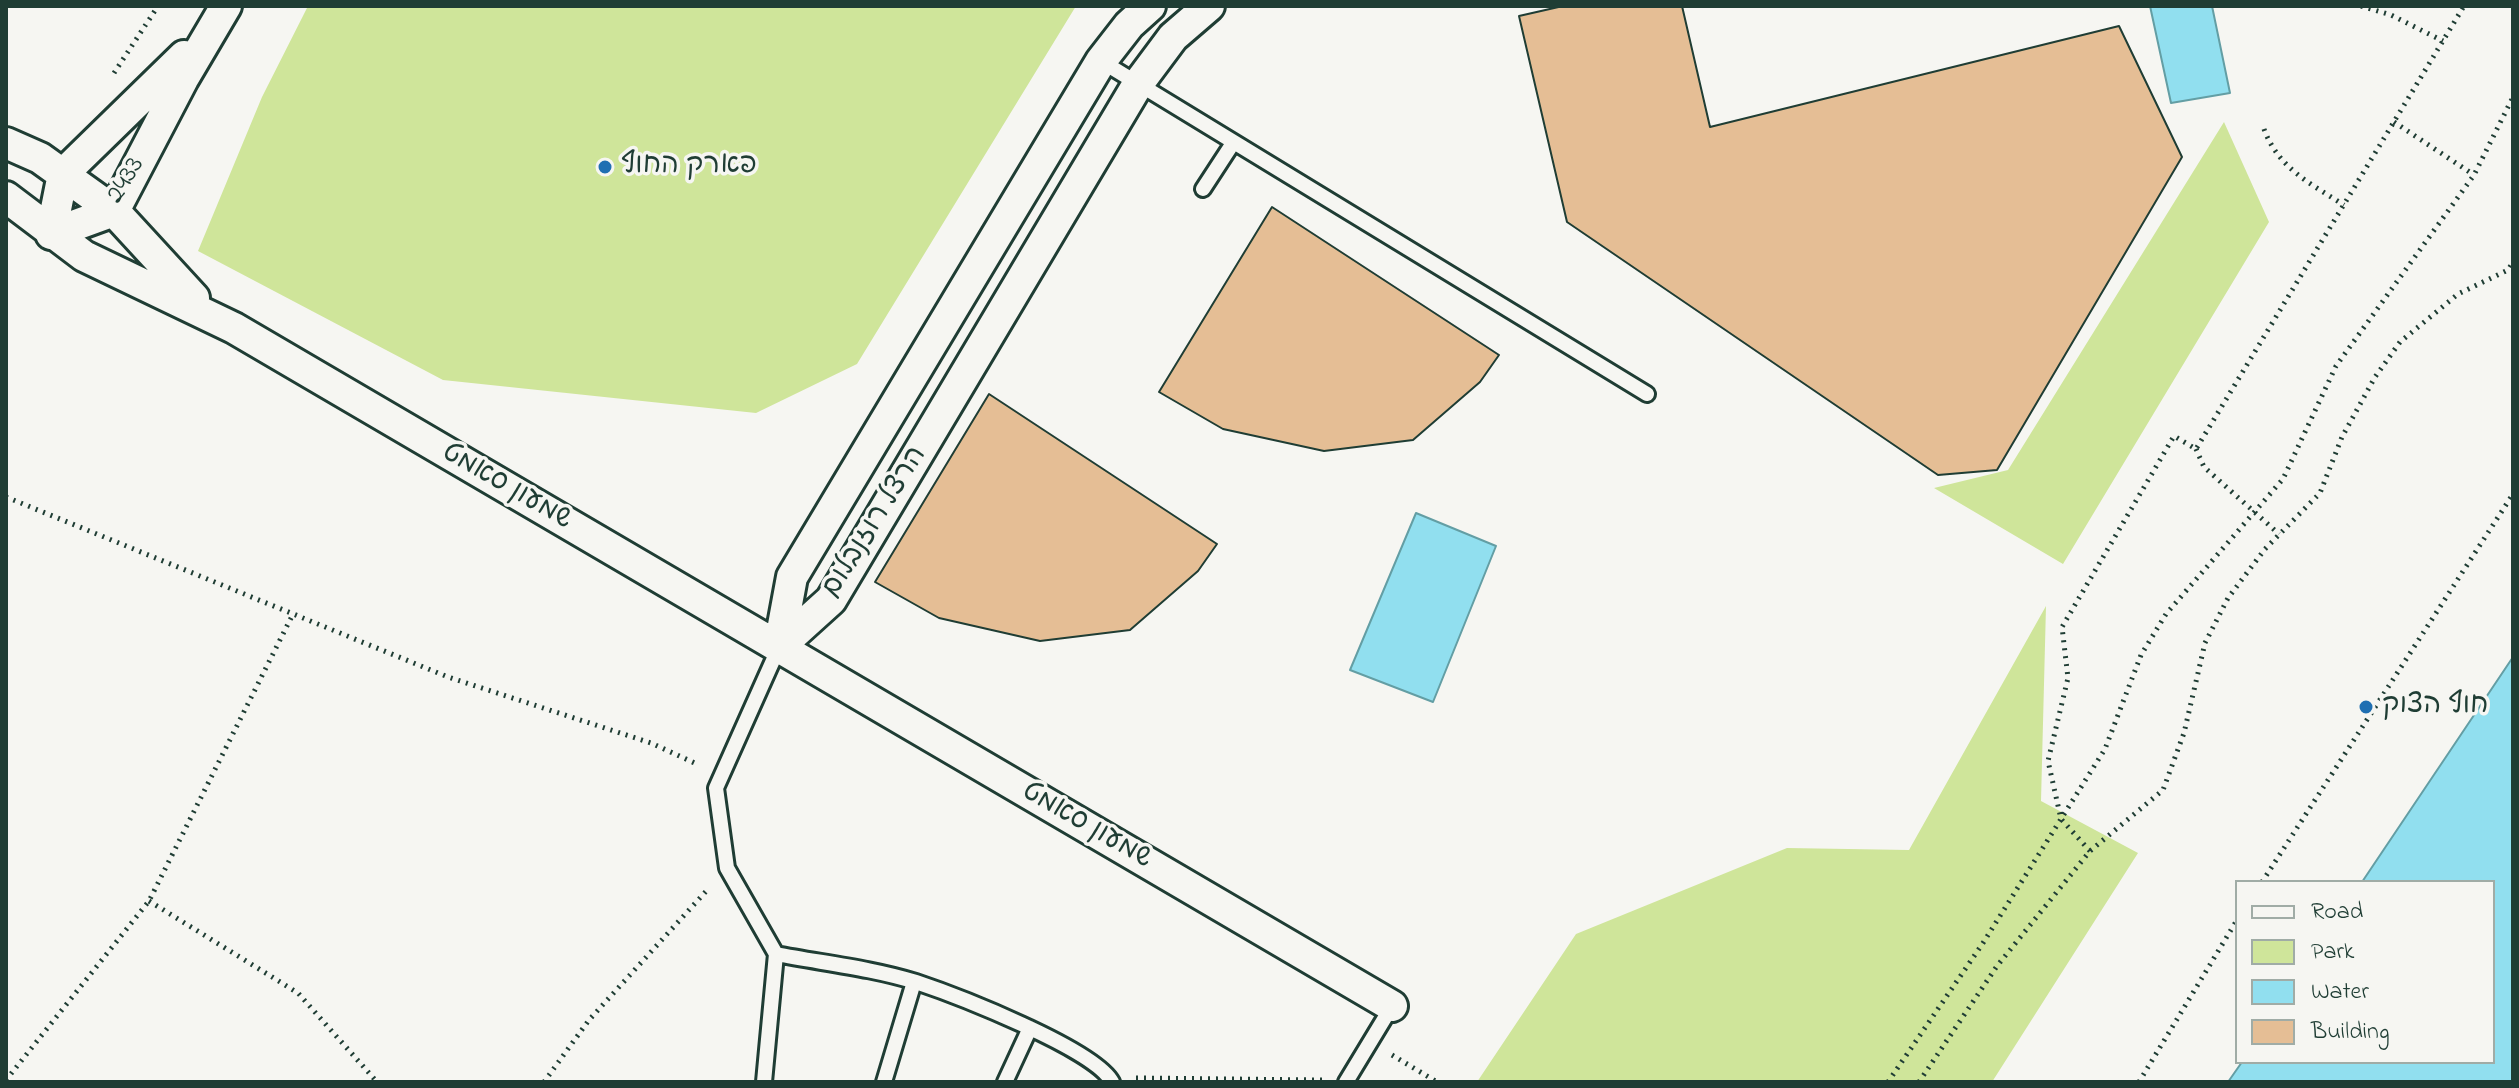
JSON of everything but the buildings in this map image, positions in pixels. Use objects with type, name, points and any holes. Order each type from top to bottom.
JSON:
[{"type":"street","name":"הרצל רוזנבלום","points":[[779,647],[792,577],[1101,61],[1129,25],[1150,6]]},
{"type":"street","name":"הרצל רוזנבלום","points":[[779,647],[831,600],[1138,84],[1173,37],[1209,6]]},
{"type":"street","name":"2433","points":[[51,234],[63,174],[172,70],[225,8]]},
{"type":"street","name":"2433","points":[[51,234],[114,211],[183,79],[225,8]]},
{"type":"street","name":"שמעון סאמט","points":[[6,143],[40,158],[114,211],[176,281],[234,328]]},
{"type":"street","name":"שמעון סאמט","points":[[6,197],[84,256],[234,328],[1392,1006]]},
{"type":"lane","points":[[1101,61],[1647,394]]},
{"type":"lane","points":[[1203,189],[1233,143]]},
{"type":"lane","points":[[764,1082],[776,954],[727,868],[716,788],[779,647]]},
{"type":"lane","points":[[776,954],[914,982],[1030,1028],[1100,1068],[1112,1080]]},
{"type":"lane","points":[[884,1082],[914,982]]},
{"type":"lane","points":[[1346,1081],[1392,1006]]},
{"type":"lane","points":[[1005,1082],[1030,1028]]},
{"type":"path","points":[[2361,6],[2391,15],[2443,41]]},
{"type":"path","points":[[2196,449],[2464,6]]},
{"type":"path","points":[[1888,1082],[2105,749],[2141,655],[2166,614],[2283,479],[2336,366],[2474,175],[2513,97]]},
{"type":"path","points":[[2394,122],[2474,175]]},
{"type":"path","points":[[2264,129],[2275,154],[2290,169],[2344,205]]},
{"type":"path","points":[[1919,1082],[1997,966],[2090,851],[2163,790],[2184,733],[2205,643],[2228,598],[2279,534],[2320,493],[2342,437],[2375,377],[2400,342],[2458,294],[2508,270],[2513,262]]},
{"type":"path","points":[[2090,851],[2061,819],[2048,761],[2068,678],[2062,627],[2174,436],[2196,449],[2204,467],[2279,534]]},
{"type":"path","points":[[2263,880],[2513,494]]},
{"type":"path","points":[[6,497],[448,677],[682,754],[704,768],[716,788]]},
{"type":"path","points":[[6,1080],[149,901],[293,614]]},
{"type":"path","points":[[544,1082],[589,1020],[727,868]]},
{"type":"path","points":[[149,901],[298,993],[377,1082]]},
{"type":"path","points":[[2139,1082],[2235,923]]},
{"type":"path","points":[[1371,1042],[1437,1082]]},
{"type":"path","points":[[1112,1080],[1346,1081]]},
{"type":"green space","name":"פארק החוף","points":[[308,6],[1076,6],[857,364],[756,413],[443,380],[198,251],[262,97]]},
{"type":"green space","points":[[2224,122],[2269,222],[2063,564],[1934,488],[2008,470]]},
{"type":"green space","points":[[2046,606],[2041,801],[2138,853],[1992,1082],[1477,1082],[1576,934],[1787,848],[1909,850]]},
{"type":"water","points":[[2150,6],[2212,6],[2230,93],[2171,103]]},
{"type":"water","points":[[1416,513],[1496,546],[1433,702],[1350,670]]},
{"type":"water","points":[[2513,657],[2513,1082],[2228,1082],[2241,1064],[2495,1064],[2495,880],[2363,880]]},
{"type":"place","name":"פארק החוף","points":[[605,167]]},
{"type":"place","name":"חוף הצוק","points":[[2366,707]]}]
